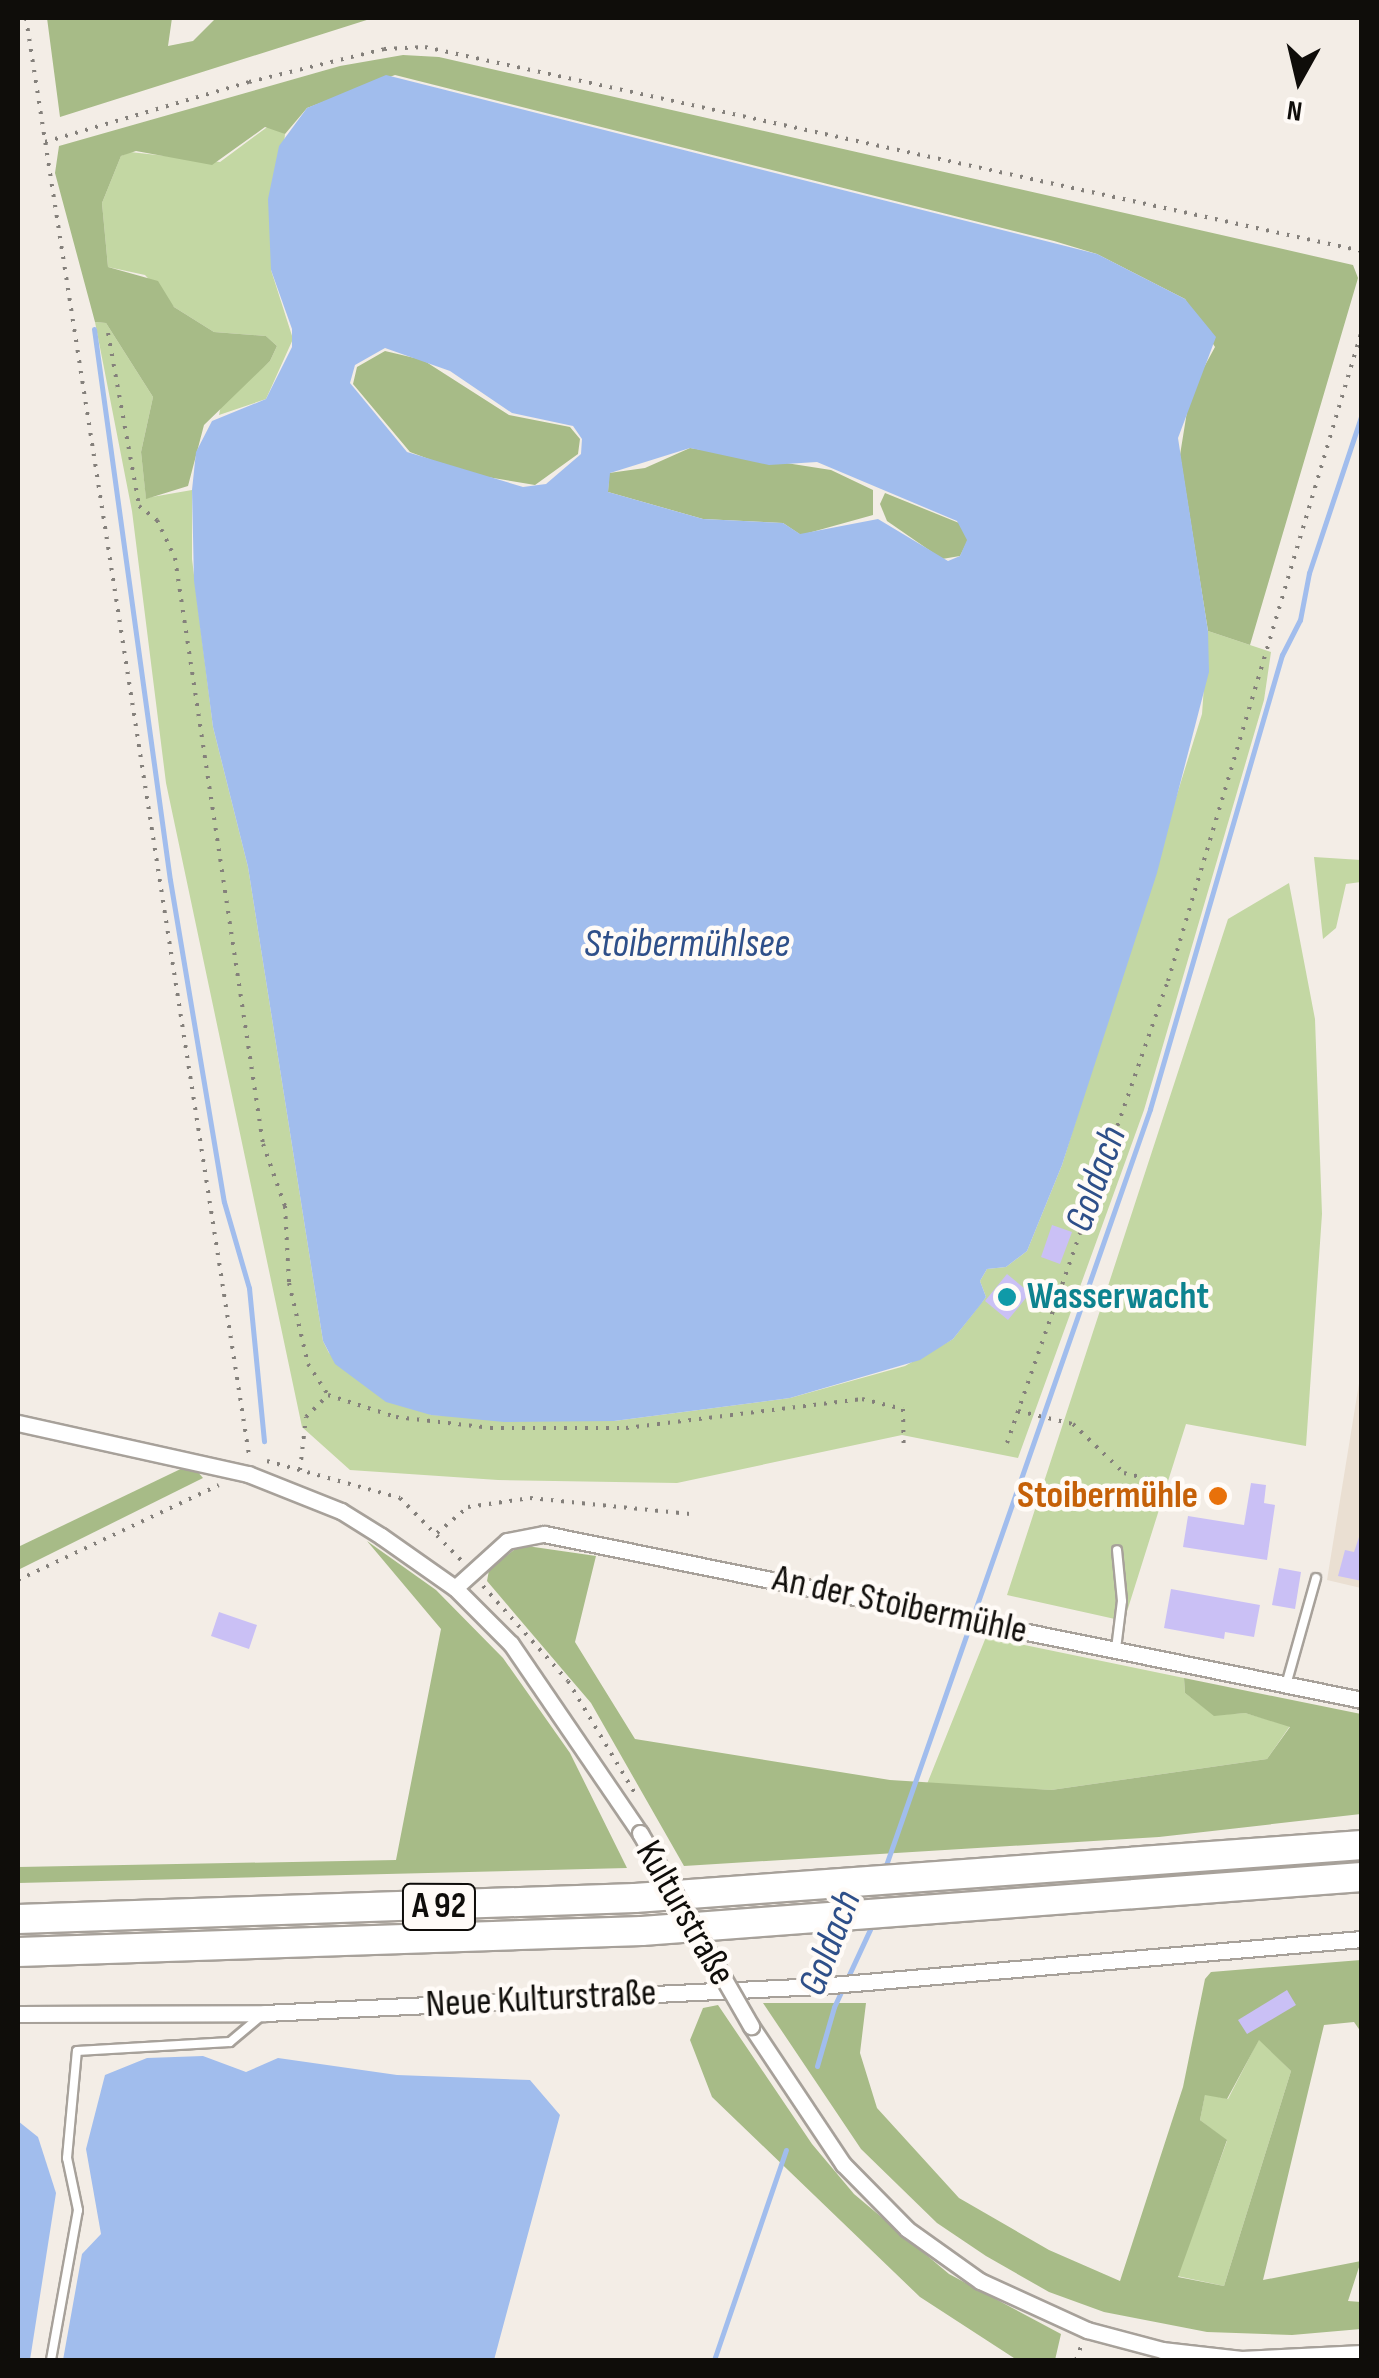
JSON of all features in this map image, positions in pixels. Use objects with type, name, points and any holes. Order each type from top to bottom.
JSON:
[{"type":"highway","name":"A 92","points":[[18,1920],[328,1912],[861,1885],[1362,1844]]},
{"type":"highway","name":"A 92","points":[[18,1952],[897,1916],[1362,1877]]},
{"type":"street","name":"Kulturstraße","points":[[18,1423],[249,1466],[341,1511],[456,1588],[511,1644],[640,1833],[751,2026],[843,2164],[908,2229],[980,2281],[1087,2330],[1162,2350],[1240,2359],[1362,2353]]},
{"type":"street","name":"An der Stoibermühle","points":[[456,1588],[514,1538],[544,1534],[1362,1700]]},
{"type":"street","name":"Neue Kulturstraße","points":[[18,2014],[265,2013],[820,1986],[1362,1938]]},
{"type":"lane","points":[[1116,1649],[1118,1550]]},
{"type":"lane","points":[[1286,1685],[1316,1578]]},
{"type":"lane","points":[[51,2360],[78,2210],[67,2158],[76,2051],[230,2042],[265,2013]]},
{"type":"path","points":[[26,18],[249,1466]]},
{"type":"path","points":[[45,142],[250,82],[384,48],[424,47],[1362,250]]},
{"type":"path","points":[[1007,1443],[1168,981],[1362,330]]},
{"type":"path","points":[[108,333],[140,506],[157,520],[176,558],[264,1144],[285,1206],[289,1283],[308,1364],[328,1395],[396,1418],[491,1428],[626,1428],[862,1399],[902,1409],[904,1448]]},
{"type":"path","points":[[300,1470],[306,1416],[328,1395]]},
{"type":"path","points":[[1018,1411],[1074,1424],[1124,1472],[1206,1492]]},
{"type":"path","points":[[18,1580],[249,1466],[300,1470],[400,1498],[437,1533],[568,1681],[644,1809]]},
{"type":"path","points":[[437,1533],[468,1507],[530,1498],[690,1514]]},
{"type":"shaded area","points":[[1361,1371],[1361,1588],[1327,1580]]},
{"type":"green space","points":[[47,18],[172,18],[168,46],[193,41],[216,18],[373,18],[60,117]]},
{"type":"green space","points":[[403,55],[439,57],[1353,265],[1358,278],[1250,645],[1208,631],[1180,455],[1190,393],[1215,347],[1185,299],[1097,254],[1054,241],[395,75],[307,108],[285,134],[265,127],[212,165],[136,151],[121,156],[102,203],[108,267],[158,281],[174,307],[214,332],[266,336],[277,346],[270,361],[204,425],[188,486],[146,499],[141,452],[153,397],[106,323],[95,322],[55,173],[59,146],[340,66]]},
{"type":"green space","points":[[270,125],[285,134],[271,270],[293,339],[266,399],[219,415],[221,405],[270,361],[277,346],[266,336],[214,332],[174,307],[145,275],[108,267],[102,203],[121,156],[130,152],[220,162]]},
{"type":"green space","points":[[95,322],[106,323],[153,397],[141,452],[146,498],[192,490],[192,559],[213,727],[248,867],[323,1341],[329,1353],[431,1415],[614,1421],[790,1398],[905,1366],[953,1339],[986,1297],[980,1281],[987,1269],[1006,1267],[1027,1251],[1062,1165],[1202,714],[1208,631],[1271,652],[1264,700],[1144,1110],[1018,1458],[902,1435],[677,1483],[498,1480],[350,1470],[302,1427],[166,783],[132,511]]},
{"type":"green space","points":[[385,351],[423,360],[509,415],[570,427],[580,439],[578,454],[535,485],[469,474],[410,452],[353,384],[357,367]]},
{"type":"green space","points":[[690,448],[831,470],[873,490],[873,515],[801,535],[783,523],[703,519],[608,492],[609,473],[645,468]]},
{"type":"green space","points":[[885,493],[964,525],[968,540],[960,556],[942,559],[887,521],[880,504]]},
{"type":"green space","points":[[1314,857],[1361,860],[1361,882],[1346,884],[1336,928],[1323,939]]},
{"type":"green space","points":[[1289,883],[1315,1019],[1322,1214],[1306,1446],[1186,1424],[1124,1621],[1007,1595],[1228,919]]},
{"type":"green space","points":[[191,1464],[203,1478],[18,1570],[18,1547]]},
{"type":"green space","points":[[367,1541],[436,1590],[503,1658],[570,1753],[627,1868],[18,1883],[18,1867],[396,1860],[441,1629]]},
{"type":"green space","points":[[520,1545],[596,1556],[575,1642],[635,1739],[890,1780],[1051,1790],[1267,1759],[1290,1727],[1245,1713],[1214,1716],[1185,1693],[1184,1678],[1361,1714],[1361,1814],[1159,1837],[684,1866],[591,1703],[487,1581],[489,1570]]},
{"type":"green space","points":[[986,1637],[1184,1678],[1185,1693],[1214,1715],[1245,1713],[1290,1726],[1267,1759],[1051,1790],[927,1784]]},
{"type":"green space","points":[[1361,1960],[1361,2032],[1354,2022],[1324,2025],[1263,2280],[1361,2261],[1348,2301],[1361,2302],[1361,2329],[1292,2335],[1207,2332],[1104,2312],[1049,2292],[937,2223],[861,2149],[763,2003],[866,2003],[860,2053],[877,2108],[959,2198],[1049,2250],[1120,2281],[1183,2087],[1205,1979],[1211,1972]],"holes":[[[1259,2040],[1291,2071],[1224,2286],[1178,2277],[1227,2140],[1200,2120],[1205,2095],[1227,2099]]]},
{"type":"green space","points":[[718,2005],[812,2144],[854,2194],[949,2274],[1061,2334],[1055,2360],[1017,2360],[920,2297],[712,2097],[690,2040],[703,2008]]},
{"type":"green space","points":[[1259,2039],[1291,2071],[1224,2286],[1177,2276],[1227,2141],[1200,2120],[1205,2094],[1228,2099]]},
{"type":"water","name":"Stoibermühlsee","points":[[386,75],[1097,254],[1185,299],[1216,337],[1178,438],[1208,631],[1209,672],[1157,873],[1062,1165],[1027,1251],[1006,1267],[987,1269],[980,1281],[986,1297],[981,1304],[953,1339],[920,1360],[790,1398],[614,1421],[504,1422],[431,1415],[386,1402],[335,1364],[323,1341],[248,867],[213,727],[194,581],[192,490],[196,452],[212,421],[266,399],[292,347],[292,329],[271,270],[268,199],[279,146],[307,108]],"holes":[[[385,348],[450,371],[512,413],[573,426],[582,439],[581,454],[546,484],[523,487],[407,452],[350,383],[355,365]],[[690,448],[769,465],[817,462],[957,521],[967,540],[960,556],[948,561],[878,519],[800,534],[783,523],[703,519],[608,492],[610,473]]]},
{"type":"water","points":[[203,2056],[246,2072],[278,2058],[397,2075],[530,2080],[560,2115],[494,2360],[63,2360],[82,2254],[101,2234],[86,2149],[105,2075],[147,2058]]},
{"type":"water","points":[[18,2121],[38,2137],[56,2193],[30,2360],[18,2360]]},
{"type":"building","points":[[1052,1225],[1072,1232],[1060,1264],[1041,1257]]},
{"type":"building","name":"Wasserwacht","points":[[1007,1274],[1030,1293],[1008,1320],[985,1301]]},
{"type":"building","points":[[1251,1483],[1266,1485],[1264,1503],[1275,1505],[1267,1560],[1183,1547],[1188,1516],[1244,1525]]},
{"type":"building","points":[[1362,1528],[1362,1581],[1338,1576],[1345,1550],[1354,1552]]},
{"type":"building","points":[[1279,1568],[1301,1572],[1295,1609],[1272,1605]]},
{"type":"building","points":[[1171,1589],[1260,1605],[1254,1637],[1225,1632],[1224,1639],[1164,1628]]},
{"type":"building","points":[[219,1612],[257,1625],[249,1649],[211,1636]]},
{"type":"building","points":[[1287,1990],[1296,2005],[1247,2034],[1238,2020]]},
{"type":"waterway","points":[[94,329],[170,880],[224,1202],[249,1288],[264,1441]]},
{"type":"waterway","name":"Goldach","points":[[885,1868],[1150,1109],[1282,655],[1300,620],[1309,573],[1362,414]]},
{"type":"waterway","name":"Goldach","points":[[817,2066],[834,2007],[873,1923]]},
{"type":"waterway","name":"Goldach","points":[[714,2360],[786,2150]]},
{"type":"place","name":"Wasserwacht","points":[[1007,1297]]},
{"type":"place","name":"Stoibermühle","points":[[1218,1496]]}]
